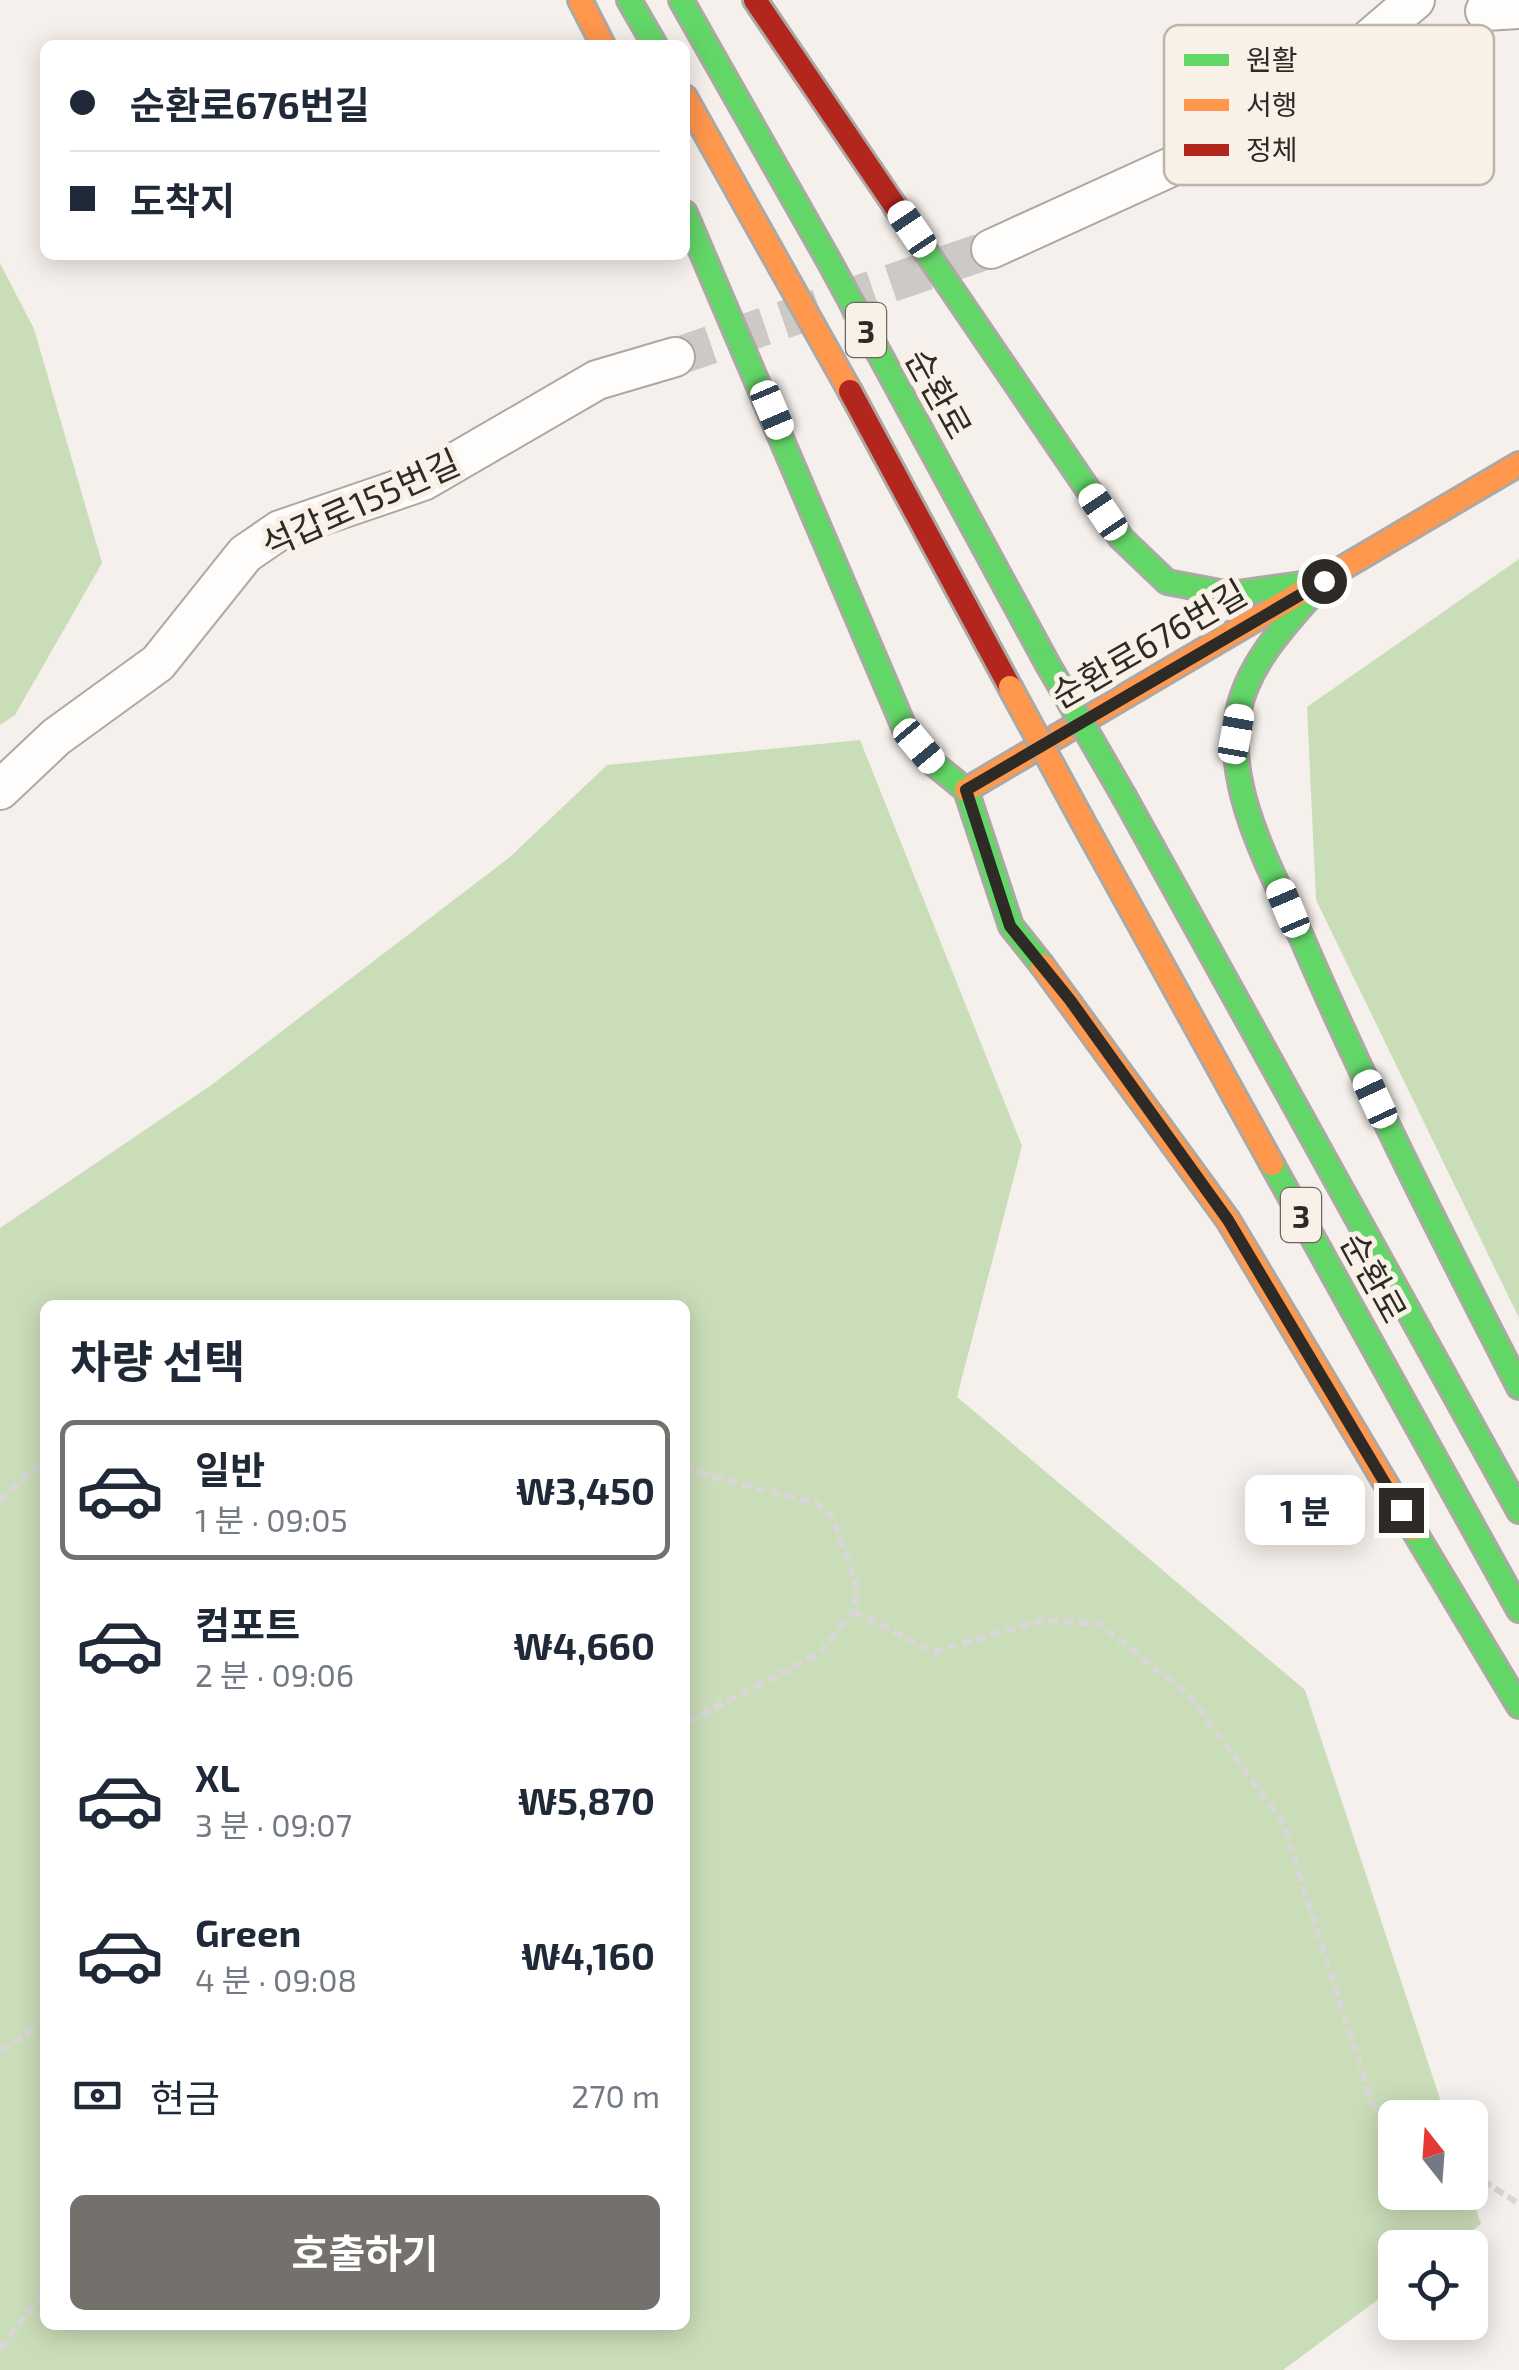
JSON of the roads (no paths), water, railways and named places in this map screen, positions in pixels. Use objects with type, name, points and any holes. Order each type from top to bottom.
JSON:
[{"type":"main road","points":[[580,0],[600,40]]},
{"type":"main road","points":[[629,0],[652,40]]},
{"type":"main road","name":"순환로","points":[[681,0],[1519,1511]]},
{"type":"main road","points":[[755,0],[1121,538],[1167,582],[1230,594],[1324,581]]},
{"type":"main road","name":"순환로","points":[[690,107],[790,280],[1082,820],[1519,1610]]},
{"type":"main road","points":[[690,224],[728,304],[904,727],[934,764],[966,790],[1010,926],[1070,1000],[1228,1220],[1519,1706]]},
{"type":"main road","name":"순환로676번길","points":[[966,790],[1519,464]]},
{"type":"main road","points":[[1324,581],[1274,640],[1244,684],[1236,734],[1242,786],[1261,843],[1316,972],[1420,1194],[1519,1387]]},
{"type":"street","points":[[1386,25],[1415,0]]},
{"type":"street","points":[[1491,0],[1485,12],[1519,9]]},
{"type":"street","points":[[991,249],[1164,170]]},
{"type":"street","name":"석갑로155번길","points":[[0,790],[56,736],[158,662],[245,554],[280,530],[423,481],[597,380],[675,357]]},
{"type":"tunnel","points":[[675,357],[991,249]]}]
